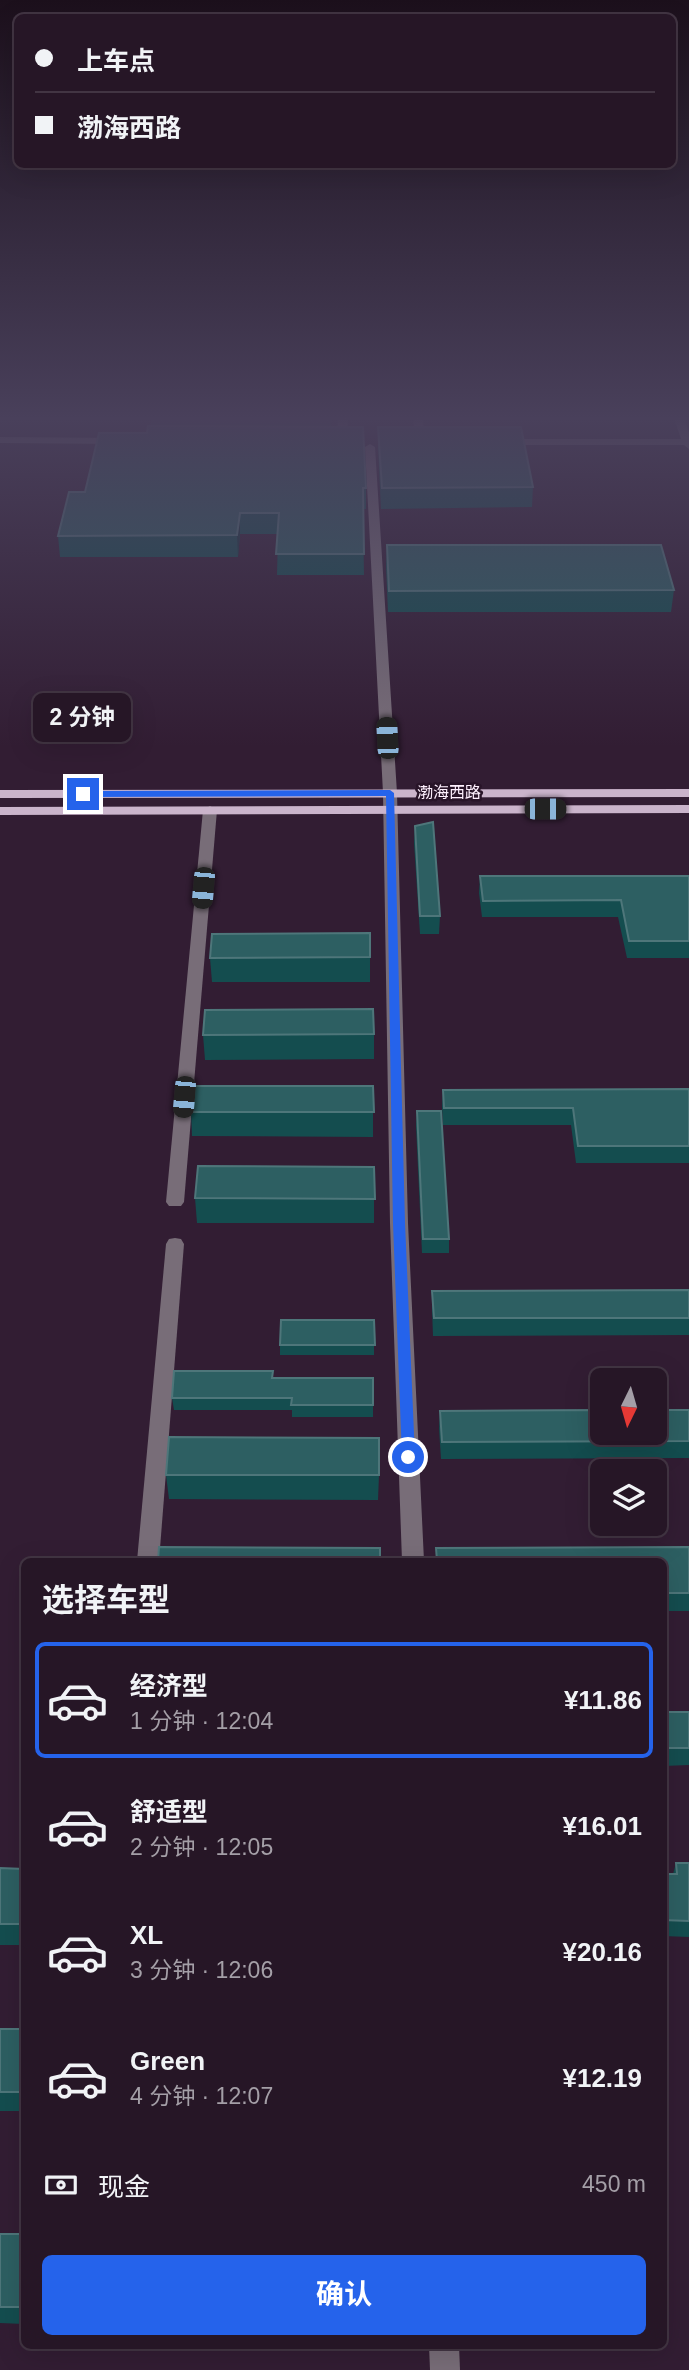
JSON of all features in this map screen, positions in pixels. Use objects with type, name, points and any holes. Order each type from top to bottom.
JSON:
[{"type":"main road","name":"渤海西路","points":[[0,794],[689,793]]},
{"type":"main road","name":"渤海西路","points":[[0,811],[689,809]]},
{"type":"street","points":[[382,526],[399,1223],[413,1558]]},
{"type":"street","points":[[174,1202],[211,810]]},
{"type":"street","points":[[148,1558],[175,1244]]},
{"type":"street","points":[[444,2349],[445,2370]]},
{"type":"building","points":[[61,526],[238,526],[237,535],[58,536]]},
{"type":"building","points":[[278,526],[364,526],[364,554],[276,554]]},
{"type":"building","points":[[387,545],[661,545],[674,590],[389,591]]},
{"type":"building","points":[[433,822],[440,916],[420,916],[415,826]]},
{"type":"building","points":[[480,876],[689,876],[689,941],[629,941],[621,900],[483,901]]},
{"type":"building","points":[[370,933],[370,957],[210,958],[212,934]]},
{"type":"building","points":[[373,1009],[374,1034],[203,1035],[205,1010]]},
{"type":"building","points":[[193,1086],[373,1086],[374,1112],[191,1112]]},
{"type":"building","points":[[689,1089],[689,1146],[578,1146],[573,1108],[444,1108],[443,1090]]},
{"type":"building","points":[[417,1111],[441,1111],[449,1239],[423,1239]]},
{"type":"building","points":[[198,1166],[374,1167],[375,1199],[195,1198]]},
{"type":"building","points":[[689,1290],[689,1318],[434,1318],[432,1291]]},
{"type":"building","points":[[281,1320],[374,1320],[375,1345],[280,1345]]},
{"type":"building","points":[[174,1371],[273,1371],[272,1378],[373,1378],[373,1405],[291,1405],[292,1398],[172,1398]]},
{"type":"building","points":[[590,1410],[590,1441],[442,1442],[440,1411]]},
{"type":"building","points":[[667,1410],[689,1410],[689,1441],[667,1441]]},
{"type":"building","points":[[169,1437],[379,1438],[379,1475],[166,1475]]},
{"type":"building","points":[[159,1547],[380,1548],[380,1558],[158,1558]]},
{"type":"building","points":[[689,1547],[689,1593],[667,1593],[667,1558],[437,1558],[436,1548]]},
{"type":"building","points":[[667,1712],[689,1712],[689,1748],[667,1748]]},
{"type":"building","points":[[676,1863],[689,1863],[689,1921],[667,1920],[667,1874],[677,1874]]},
{"type":"building","points":[[0,1868],[21,1869],[21,1924],[0,1924]]},
{"type":"building","points":[[0,2029],[21,2029],[21,2092],[0,2092]]},
{"type":"building","points":[[0,2234],[21,2234],[21,2307],[0,2307]]},
{"type":"route","points":[[83,794],[390,793],[399,1223],[408,1457]]}]
